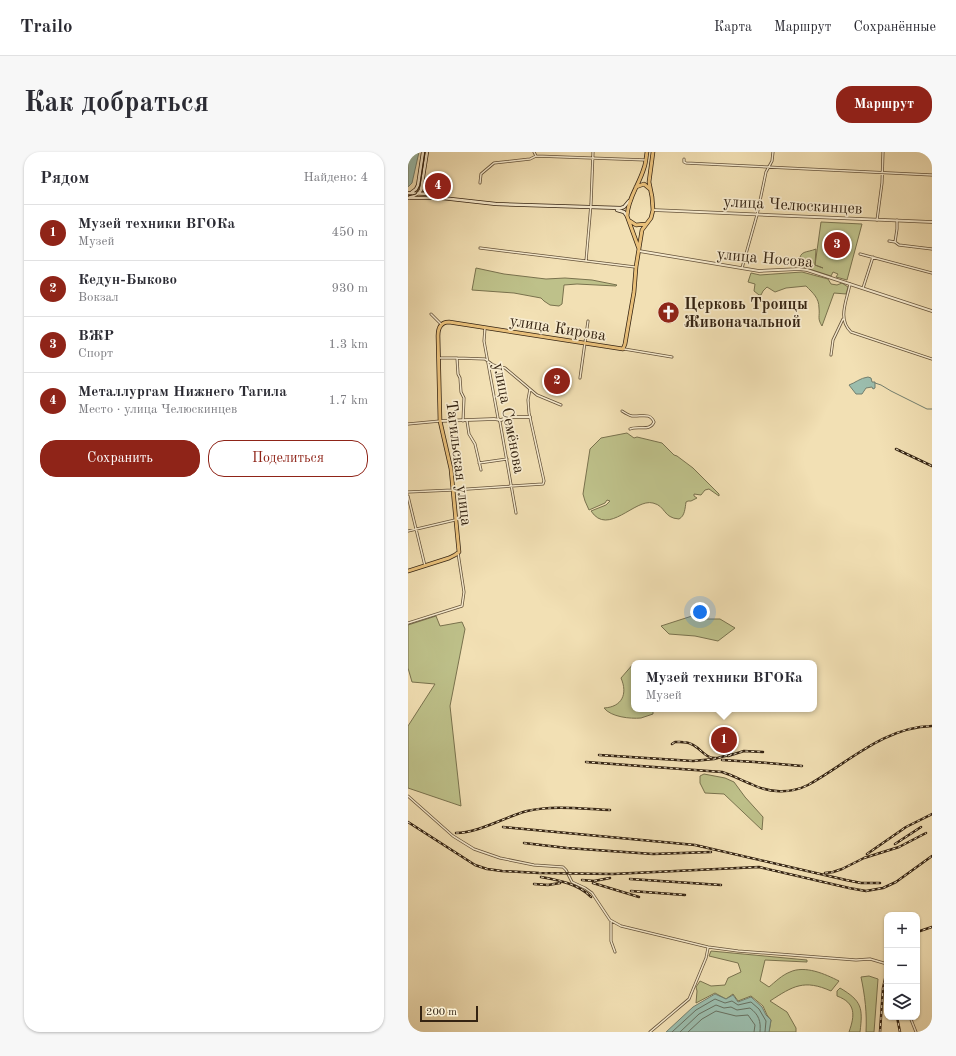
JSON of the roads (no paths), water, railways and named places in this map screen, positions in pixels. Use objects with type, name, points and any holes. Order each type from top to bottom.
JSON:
[{"type":"main road","points":[[408,193],[414,191],[418,185],[423,152]]},
{"type":"main road","points":[[408,198],[419,194],[421,190],[427,152]]},
{"type":"main road","points":[[408,198],[442,198],[496,204],[591,208],[624,207],[630,199],[645,168],[647,152]]},
{"type":"main road","points":[[623,349],[631,310],[642,230],[651,218],[653,210],[649,182],[653,152]]},
{"type":"main road","points":[[422,183],[424,190],[429,194]]},
{"type":"main road","points":[[636,187],[644,184],[651,190]]},
{"type":"main road","points":[[408,193],[429,194],[442,198]]},
{"type":"main road","points":[[628,218],[630,199]]},
{"type":"main road","points":[[608,208],[621,210],[624,212],[628,218],[639,250]]},
{"type":"main road","points":[[628,218],[636,225],[646,224]]},
{"type":"main road","name":"улица Кирова","points":[[442,324],[449,322],[623,349]]},
{"type":"main road","name":"Тагильская улица","points":[[442,324],[438,332],[440,421],[449,459],[459,546],[458,552]]},
{"type":"main road","points":[[408,571],[454,556],[458,552]]},
{"type":"street","points":[[534,152],[536,156]]},
{"type":"street","points":[[586,261],[594,152]]},
{"type":"street","points":[[742,269],[757,215],[766,172],[772,161],[774,152]]},
{"type":"street","points":[[877,220],[882,183],[882,152]]},
{"type":"street","points":[[480,183],[481,174],[494,163],[536,156],[646,160]]},
{"type":"street","points":[[684,159],[684,162],[686,163],[932,175]]},
{"type":"street","name":"улица Челюскинцев","points":[[653,210],[932,222]]},
{"type":"street","points":[[895,242],[897,220]]},
{"type":"street","points":[[889,241],[895,242],[899,245],[932,248]]},
{"type":"street","points":[[480,248],[636,268]]},
{"type":"street","name":"улица Носова","points":[[639,250],[742,269],[765,271],[803,269],[851,283],[932,311]]},
{"type":"street","points":[[860,254],[932,273]]},
{"type":"street","points":[[863,288],[873,257]]},
{"type":"street","points":[[831,355],[833,340],[843,318],[851,283]]},
{"type":"street","points":[[431,314],[442,324]]},
{"type":"street","points":[[843,318],[846,326],[854,333],[932,359]]},
{"type":"street","points":[[580,378],[588,320]]},
{"type":"street","name":"улица Семёнова","points":[[485,328],[484,341],[507,458],[516,513]]},
{"type":"street","name":"улица Кирова","points":[[623,349],[672,357]]},
{"type":"street","points":[[438,358],[484,359],[505,368],[537,395],[561,405]]},
{"type":"street","points":[[457,358],[461,392],[464,398],[463,421]]},
{"type":"street","points":[[408,492],[512,487],[541,484],[544,482],[530,417],[528,400],[530,389]]},
{"type":"street","points":[[622,411],[630,415],[648,415],[653,419],[653,424],[650,427],[635,427],[630,429]]},
{"type":"street","points":[[408,424],[440,421],[499,420],[512,417],[530,417]]},
{"type":"street","points":[[467,421],[469,434],[475,444],[481,470]]},
{"type":"street","points":[[479,463],[507,458]]},
{"type":"street","points":[[408,496],[425,566]]},
{"type":"street","points":[[408,531],[456,520]]},
{"type":"street","name":"Тагильская улица","points":[[408,623],[462,606],[464,592],[458,552]]},
{"type":"street","points":[[408,796],[453,836],[474,849],[500,858],[534,865],[563,867],[572,882],[585,888],[592,894],[611,922],[632,930],[708,947],[738,951],[856,960],[870,959],[884,963]]},
{"type":"street","points":[[611,922],[611,941],[615,952]]},
{"type":"street","points":[[650,1032],[689,999],[706,958],[708,947]]},
{"type":"street","points":[[911,1020],[916,1032]]},
{"type":"water","points":[[408,152],[419,152],[412,183],[408,187]]},
{"type":"water","points":[[862,378],[871,378],[872,382],[875,382],[875,388],[866,388],[862,394],[856,394],[849,385]]},
{"type":"water","points":[[715,994],[726,999],[733,995],[738,1002],[751,997],[762,1007],[766,1015],[771,1020],[769,1032],[666,1032],[693,1007]]},
{"type":"waterway","points":[[875,383],[927,409],[932,409]]},
{"type":"tram line","points":[[408,196],[416,194],[420,186],[425,152]]},
{"type":"railway","points":[[896,449],[932,466]]},
{"type":"railway","points":[[586,762],[722,772],[758,787],[772,791],[787,791],[808,785],[882,739],[915,728],[932,726]]},
{"type":"railway","points":[[672,744],[675,742],[689,743],[709,757],[716,758]]},
{"type":"railway","points":[[728,756],[744,751],[763,752]]},
{"type":"railway","points":[[599,755],[693,761],[714,759],[732,754]]},
{"type":"railway","points":[[722,760],[802,766]]},
{"type":"railway","points":[[456,833],[473,830],[527,811],[537,809],[568,808],[610,810]]},
{"type":"railway","points":[[867,854],[906,827],[932,814]]},
{"type":"railway","points":[[408,822],[475,865],[487,869],[502,871],[613,874],[759,867],[866,891],[883,888],[896,882],[932,856]]},
{"type":"railway","points":[[503,827],[695,845],[846,880],[861,883],[880,883]]},
{"type":"railway","points":[[895,844],[921,827]]},
{"type":"railway","points":[[825,873],[842,869],[864,858],[899,847],[926,833]]},
{"type":"railway","points":[[524,843],[567,848],[653,854],[711,852]]},
{"type":"railway","points":[[541,877],[561,881],[574,886],[581,889],[591,897]]},
{"type":"railway","points":[[582,880],[594,881],[610,878]]},
{"type":"railway","points":[[630,879],[721,885]]},
{"type":"railway","points":[[534,884],[548,885],[560,883]]},
{"type":"railway","points":[[593,883],[639,897]]},
{"type":"railway","points":[[631,891],[685,895]]},
{"type":"railway","points":[[920,931],[932,927]]},
{"type":"railway","points":[[880,1032],[884,984]]},
{"type":"railway","points":[[898,1020],[900,1032]]},
{"type":"place","name":"Металлургам Нижнего Тагила","points":[[438,186]]},
{"type":"place","name":"ВЖР","points":[[837,245]]},
{"type":"place","name":"Церковь Троицы Живоначальной","points":[[668,312]]},
{"type":"place","name":"Кедун-Быково","points":[[557,381]]},
{"type":"place","name":"Музей техники ВГОКа","points":[[724,740]]}]
